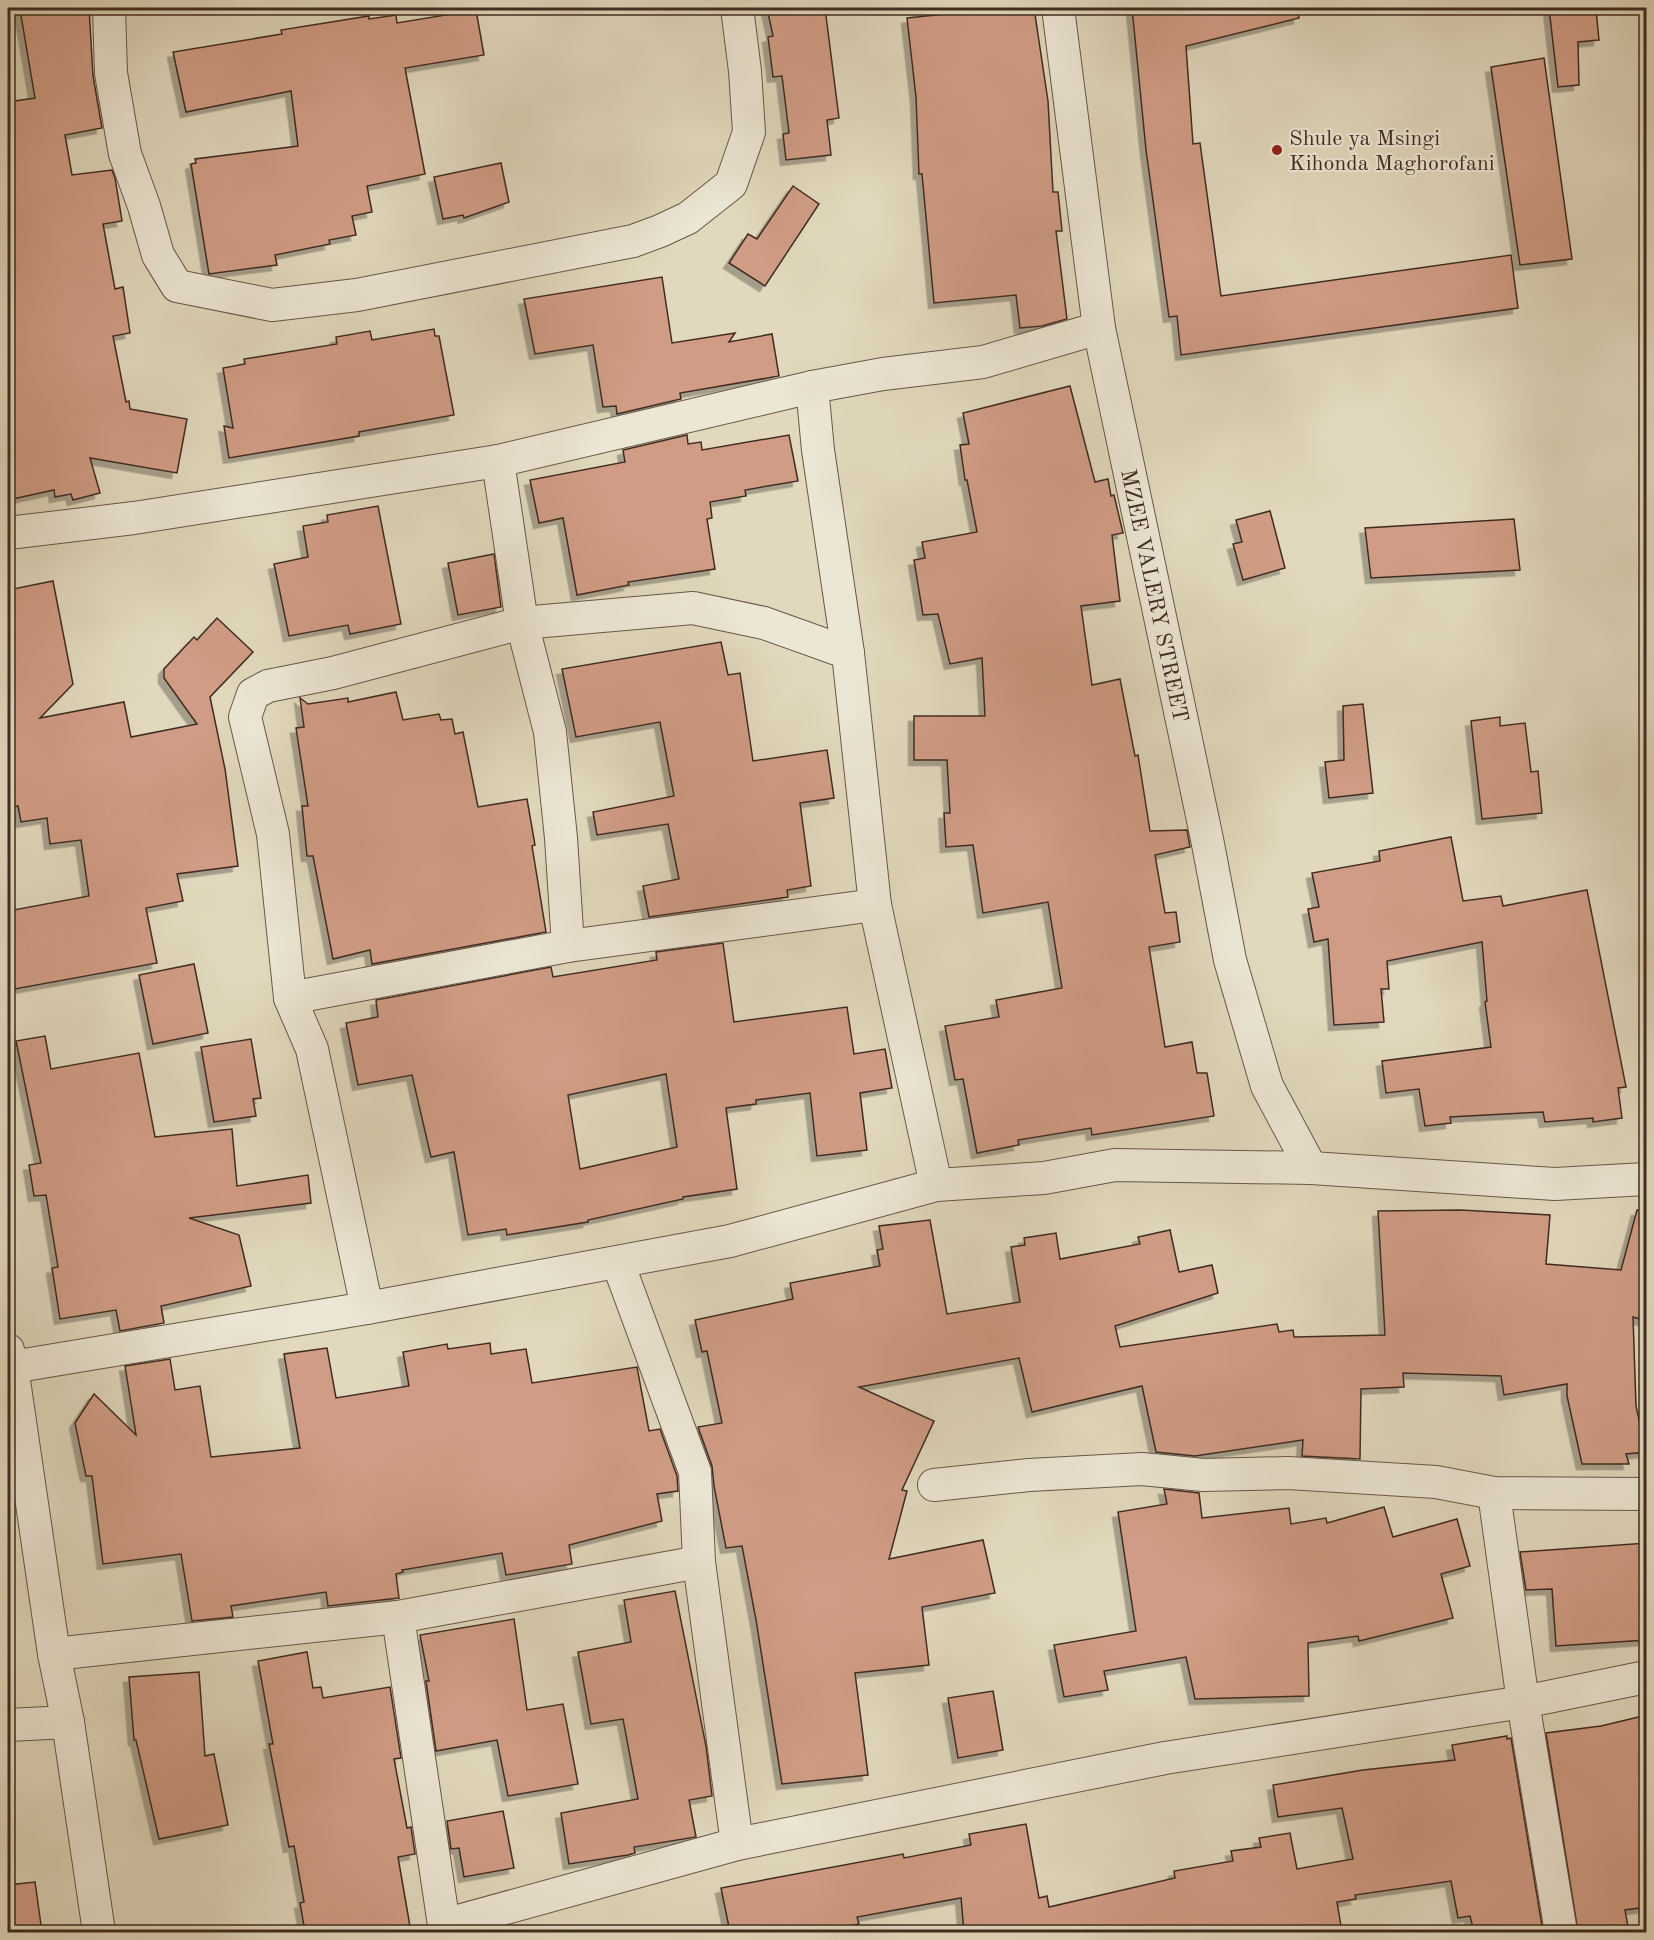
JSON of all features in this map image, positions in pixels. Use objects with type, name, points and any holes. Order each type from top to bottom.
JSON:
[{"type":"street","points":[[109,8],[111,73],[125,154],[144,206],[158,255],[177,286],[272,305],[357,295],[611,245],[660,231],[688,218],[731,184],[749,132],[745,71],[737,8]]},
{"type":"street","name":"MZEE VALERY STREET","points":[[1058,8],[1100,328],[1207,839],[1230,960],[1267,1086],[1311,1168]]},
{"type":"street","points":[[8,533],[134,518],[498,461],[812,387],[883,374],[983,363],[1100,328]]},
{"type":"street","points":[[812,387],[818,450],[848,653],[875,905],[936,1185]]},
{"type":"street","points":[[498,461],[522,623],[550,732],[561,838],[568,946]]},
{"type":"street","points":[[367,1308],[312,1048],[290,998],[273,834],[245,717],[253,694],[268,686],[333,674],[522,623],[693,608],[764,622],[848,653]]},
{"type":"street","points":[[290,998],[568,946],[875,905]]},
{"type":"street","points":[[99,1932],[68,1722],[54,1654],[9,1362],[367,1308],[618,1263],[730,1241],[936,1185],[1044,1178],[1115,1165],[1311,1168],[1555,1184],[1647,1179]]},
{"type":"street","points":[[618,1263],[695,1472],[699,1563],[737,1844]]},
{"type":"street","points":[[934,1485],[1029,1475],[1142,1469],[1203,1475],[1288,1473],[1436,1482],[1494,1493],[1647,1494]]},
{"type":"street","points":[[1494,1493],[1523,1702],[1560,1932]]},
{"type":"street","points":[[54,1654],[398,1617],[699,1563]]},
{"type":"street","points":[[398,1617],[445,1928],[737,1844],[1165,1758],[1523,1702],[1647,1677]]},
{"type":"street","points":[[8,1725],[68,1722]]},
{"type":"building","points":[[89,8],[93,76],[102,128],[65,135],[72,175],[112,170],[115,178],[122,221],[103,224],[115,289],[123,287],[130,333],[113,336],[126,402],[129,401],[130,409],[187,419],[177,473],[90,458],[100,493],[73,500],[71,494],[55,497],[54,490],[8,500],[8,456],[14,455],[8,422],[8,102],[35,98],[20,10]]},
{"type":"building","points":[[767,8],[825,8],[839,118],[827,120],[831,155],[786,160],[783,134],[789,133],[782,76],[773,77],[768,37],[773,36]]},
{"type":"building","points":[[1003,8],[1034,8],[1048,101],[1053,192],[1058,192],[1062,231],[1056,231],[1067,319],[1042,326],[1020,328],[1016,295],[934,303],[922,174],[919,174],[916,97],[907,18]]},
{"type":"building","points":[[1132,8],[1298,8],[1299,18],[1186,46],[1193,144],[1200,143],[1221,296],[1511,255],[1518,308],[1181,355],[1177,316],[1169,317],[1146,150]]},
{"type":"building","points":[[1549,8],[1577,8],[1577,11],[1596,9],[1599,40],[1578,42],[1579,85],[1558,87]]},
{"type":"building","points":[[476,10],[484,55],[405,68],[425,174],[367,186],[372,212],[352,216],[356,235],[329,240],[330,244],[275,255],[277,265],[209,274],[191,164],[196,163],[195,159],[298,146],[291,91],[186,112],[173,52],[282,34],[281,30],[369,16],[369,19],[396,15],[397,23]]},
{"type":"building","points":[[1544,58],[1572,259],[1520,265],[1491,67]]},
{"type":"building","points":[[501,163],[509,202],[464,218],[463,215],[443,219],[434,177]]},
{"type":"building","points":[[793,186],[819,204],[765,286],[729,263],[748,234],[757,239]]},
{"type":"building","points":[[662,277],[672,343],[735,333],[729,342],[772,334],[779,376],[680,393],[681,399],[617,414],[616,406],[603,407],[593,345],[535,354],[524,299]]},
{"type":"building","points":[[434,329],[435,336],[439,336],[454,415],[359,432],[359,436],[229,458],[224,426],[233,428],[223,368],[245,364],[244,359],[337,344],[336,337],[370,331],[372,340]]},
{"type":"building","points":[[1070,386],[1095,482],[1108,479],[1123,533],[1112,535],[1120,601],[1081,606],[1092,685],[1120,679],[1135,756],[1138,755],[1150,831],[1187,830],[1190,847],[1155,855],[1165,913],[1176,912],[1180,942],[1149,947],[1165,1047],[1192,1042],[1197,1073],[1207,1073],[1214,1116],[1092,1135],[1091,1128],[1018,1140],[1019,1145],[977,1153],[963,1079],[955,1080],[945,1026],[999,1017],[996,1000],[1062,988],[1048,902],[983,913],[973,845],[946,847],[944,813],[950,813],[947,760],[914,760],[914,716],[985,716],[982,658],[950,664],[938,614],[923,615],[914,560],[925,558],[922,542],[977,532],[967,480],[965,480],[960,445],[969,444],[963,413]]},
{"type":"building","points":[[687,435],[688,444],[701,442],[702,450],[789,435],[798,481],[745,490],[746,496],[710,502],[712,518],[707,519],[715,569],[628,582],[629,585],[577,595],[563,518],[539,523],[530,480],[625,462],[623,450]]},
{"type":"building","points":[[378,506],[401,624],[350,634],[348,625],[289,636],[274,564],[308,557],[303,526],[328,522],[327,515]]},
{"type":"building","points":[[1270,511],[1285,568],[1243,580],[1233,544],[1242,542],[1236,520]]},
{"type":"building","points":[[1514,519],[1520,570],[1371,578],[1365,528]]},
{"type":"building","points":[[494,554],[501,607],[458,615],[448,563]]},
{"type":"building","points":[[53,581],[73,684],[40,718],[124,702],[131,737],[197,724],[164,678],[164,669],[194,637],[197,640],[217,618],[253,652],[210,697],[225,769],[238,866],[177,874],[183,901],[146,908],[157,963],[15,989],[11,967],[8,967],[8,911],[89,896],[81,840],[50,844],[47,818],[21,822],[18,806],[8,808],[8,590]]},
{"type":"building","points":[[721,642],[728,675],[740,673],[753,761],[827,750],[834,798],[800,803],[811,886],[787,890],[788,897],[649,917],[643,886],[679,879],[668,824],[597,835],[593,812],[674,796],[660,722],[576,737],[562,669]]},
{"type":"building","points":[[396,692],[403,720],[439,714],[441,720],[452,719],[455,734],[463,732],[478,807],[527,799],[546,932],[372,964],[370,950],[333,959],[313,856],[307,856],[302,806],[308,806],[296,728],[304,727],[300,698],[308,704],[348,698],[348,702]]},
{"type":"building","points":[[1363,704],[1373,793],[1329,798],[1325,762],[1344,760],[1343,706]]},
{"type":"building","points":[[1500,717],[1500,726],[1525,723],[1531,772],[1538,771],[1542,813],[1482,819],[1471,721]]},
{"type":"building","points":[[1451,837],[1463,901],[1501,896],[1503,906],[1587,890],[1626,1087],[1618,1088],[1622,1118],[1593,1122],[1593,1118],[1545,1122],[1543,1112],[1450,1117],[1451,1123],[1425,1126],[1419,1089],[1386,1093],[1382,1061],[1491,1047],[1485,1002],[1487,1001],[1482,942],[1387,961],[1389,989],[1381,989],[1384,1022],[1334,1025],[1328,939],[1314,942],[1308,909],[1319,907],[1312,873],[1380,861],[1379,851]]},
{"type":"building","points":[[723,943],[734,1022],[847,1007],[854,1054],[885,1049],[892,1088],[860,1093],[867,1150],[817,1156],[810,1093],[756,1100],[756,1104],[726,1108],[737,1189],[683,1197],[683,1199],[588,1220],[588,1222],[507,1235],[506,1229],[468,1235],[454,1152],[431,1157],[412,1075],[358,1085],[346,1023],[378,1017],[376,1000],[551,967],[553,977],[657,960],[656,952]],"holes":[[[666,1074],[677,1147],[580,1169],[568,1095]]]},
{"type":"building","points":[[194,964],[208,1033],[153,1044],[139,975]]},
{"type":"building","points":[[45,1036],[51,1069],[139,1053],[155,1137],[232,1129],[237,1186],[308,1175],[311,1203],[189,1218],[239,1235],[251,1286],[161,1306],[164,1323],[120,1331],[116,1310],[60,1319],[52,1268],[58,1267],[46,1195],[34,1196],[29,1165],[41,1163],[16,1041]]},
{"type":"building","points":[[251,1039],[261,1098],[253,1099],[256,1116],[214,1122],[201,1047]]},
{"type":"building","points":[[1460,1210],[1550,1215],[1546,1264],[1621,1270],[1637,1210],[1647,1211],[1647,1321],[1633,1317],[1636,1406],[1646,1452],[1626,1454],[1629,1464],[1582,1464],[1567,1396],[1567,1384],[1504,1395],[1501,1376],[1403,1373],[1404,1387],[1361,1389],[1360,1459],[1302,1456],[1303,1440],[1195,1456],[1156,1452],[1142,1386],[1032,1412],[1019,1358],[859,1387],[934,1421],[902,1490],[907,1491],[889,1559],[983,1540],[995,1593],[922,1607],[929,1665],[855,1673],[868,1775],[782,1784],[742,1546],[726,1548],[712,1466],[698,1427],[722,1423],[707,1351],[702,1352],[695,1320],[793,1299],[790,1283],[880,1266],[877,1250],[883,1249],[879,1226],[930,1220],[947,1314],[1020,1302],[1011,1247],[1025,1245],[1024,1238],[1056,1233],[1060,1259],[1140,1244],[1138,1237],[1170,1230],[1179,1272],[1212,1265],[1218,1293],[1115,1326],[1120,1347],[1277,1324],[1279,1332],[1293,1330],[1294,1337],[1385,1335],[1378,1211]]},
{"type":"building","points":[[490,1343],[491,1354],[526,1349],[532,1383],[637,1367],[649,1431],[660,1429],[677,1476],[678,1491],[657,1494],[662,1521],[569,1545],[572,1564],[506,1575],[502,1553],[402,1570],[403,1572],[396,1574],[399,1598],[328,1606],[326,1592],[231,1606],[233,1617],[192,1621],[181,1554],[103,1564],[92,1476],[86,1476],[75,1423],[94,1394],[136,1435],[125,1366],[170,1359],[175,1390],[200,1386],[211,1457],[300,1448],[284,1354],[327,1348],[336,1398],[409,1386],[403,1352],[447,1344],[448,1349]]},
{"type":"building","points":[[1164,1489],[1199,1493],[1202,1518],[1289,1508],[1291,1524],[1326,1518],[1327,1523],[1384,1507],[1393,1537],[1457,1519],[1470,1566],[1441,1574],[1453,1618],[1359,1641],[1358,1636],[1308,1643],[1309,1696],[1195,1699],[1186,1657],[1104,1671],[1108,1690],[1064,1697],[1054,1645],[1136,1631],[1118,1512],[1167,1504]]},
{"type":"building","points":[[1647,1543],[1647,1640],[1556,1646],[1552,1589],[1526,1590],[1520,1552]]},
{"type":"building","points":[[675,1591],[706,1746],[712,1796],[689,1800],[696,1837],[634,1847],[635,1853],[628,1855],[569,1864],[561,1813],[638,1799],[623,1719],[591,1724],[578,1652],[631,1642],[624,1600]]},
{"type":"building","points":[[514,1619],[527,1710],[563,1704],[578,1784],[508,1796],[497,1740],[436,1751],[426,1681],[429,1681],[420,1635]]},
{"type":"building","points":[[307,1652],[313,1688],[321,1687],[323,1698],[390,1687],[401,1758],[394,1759],[407,1828],[411,1827],[415,1854],[398,1857],[411,1932],[305,1932],[300,1903],[304,1902],[294,1846],[289,1847],[269,1744],[273,1744],[258,1661]]},
{"type":"building","points":[[199,1672],[205,1756],[214,1754],[228,1825],[159,1839],[136,1740],[134,1740],[129,1677]]},
{"type":"building","points":[[993,1691],[1003,1750],[958,1758],[948,1698]]},
{"type":"building","points":[[1647,1715],[1647,1907],[1625,1910],[1629,1932],[1578,1932],[1546,1733],[1601,1726]]},
{"type":"building","points":[[1507,1736],[1507,1739],[1511,1738],[1543,1932],[1474,1932],[1470,1916],[1458,1918],[1451,1881],[1355,1895],[1356,1899],[1337,1902],[1342,1932],[964,1932],[961,1898],[857,1917],[859,1924],[833,1929],[834,1932],[730,1932],[721,1888],[903,1854],[904,1858],[971,1845],[969,1834],[1026,1824],[1039,1898],[1047,1896],[1049,1907],[1175,1878],[1174,1871],[1233,1861],[1231,1851],[1261,1847],[1259,1838],[1290,1833],[1297,1869],[1353,1859],[1342,1808],[1278,1817],[1273,1785],[1363,1770],[1455,1760],[1452,1745]]},
{"type":"building","points":[[503,1811],[514,1868],[464,1877],[459,1848],[451,1849],[447,1821]]},
{"type":"building","points":[[35,1882],[42,1932],[8,1932],[8,1885]]},
{"type":"place","name":"Shule ya Msingi Kihonda Maghorofani","points":[[1277,150]]}]
